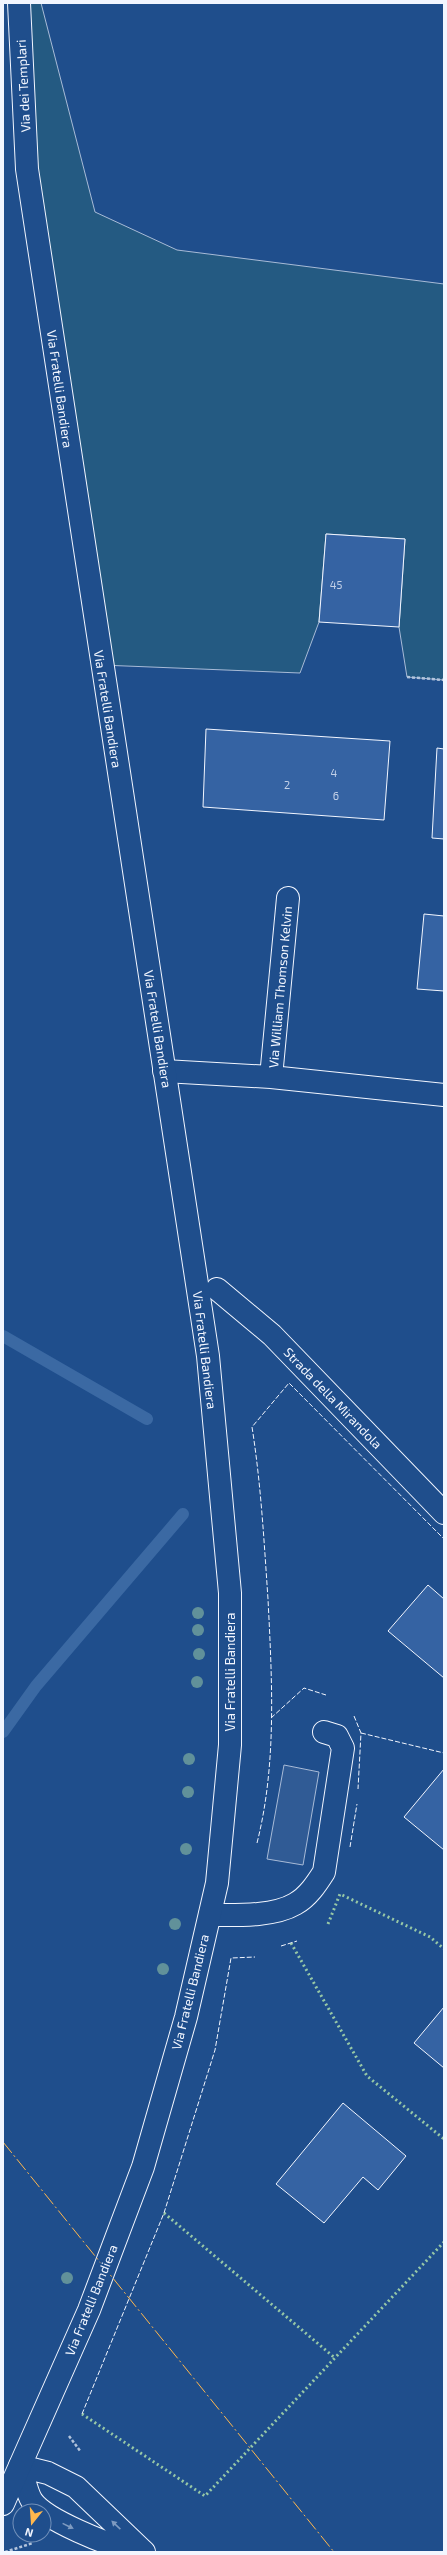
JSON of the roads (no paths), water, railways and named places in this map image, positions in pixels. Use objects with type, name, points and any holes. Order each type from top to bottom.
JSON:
[{"type":"street","name":"Via dei Templari","points":[[19,3],[27,169]]},
{"type":"street","name":"Via Fratelli Bandiera","points":[[3,2504],[89,2310],[143,2166],[186,2017],[217,1883],[230,1745],[230,1593],[208,1356],[27,169]]},
{"type":"street","name":"Via William Thomson Kelvin","points":[[271,1077],[288,898]]},
{"type":"street","name":"Via William Thomson Kelvin","points":[[164,1071],[271,1077],[444,1095]]},
{"type":"street","name":"Strada della Mirandola","points":[[217,1289],[272,1335],[444,1513]]},
{"type":"street","points":[[210,1914],[248,1915],[295,1904],[314,1888],[324,1872],[343,1748],[338,1736],[324,1732]]},
{"type":"street","points":[[20,2466],[33,2501],[60,2522],[102,2542],[132,2552]]},
{"type":"street","points":[[20,2466],[48,2473],[76,2488],[144,2552]]},
{"type":"waterway","points":[[3,1336],[147,1419]]},
{"type":"waterway","points":[[3,1732],[36,1686],[183,1514]]}]
